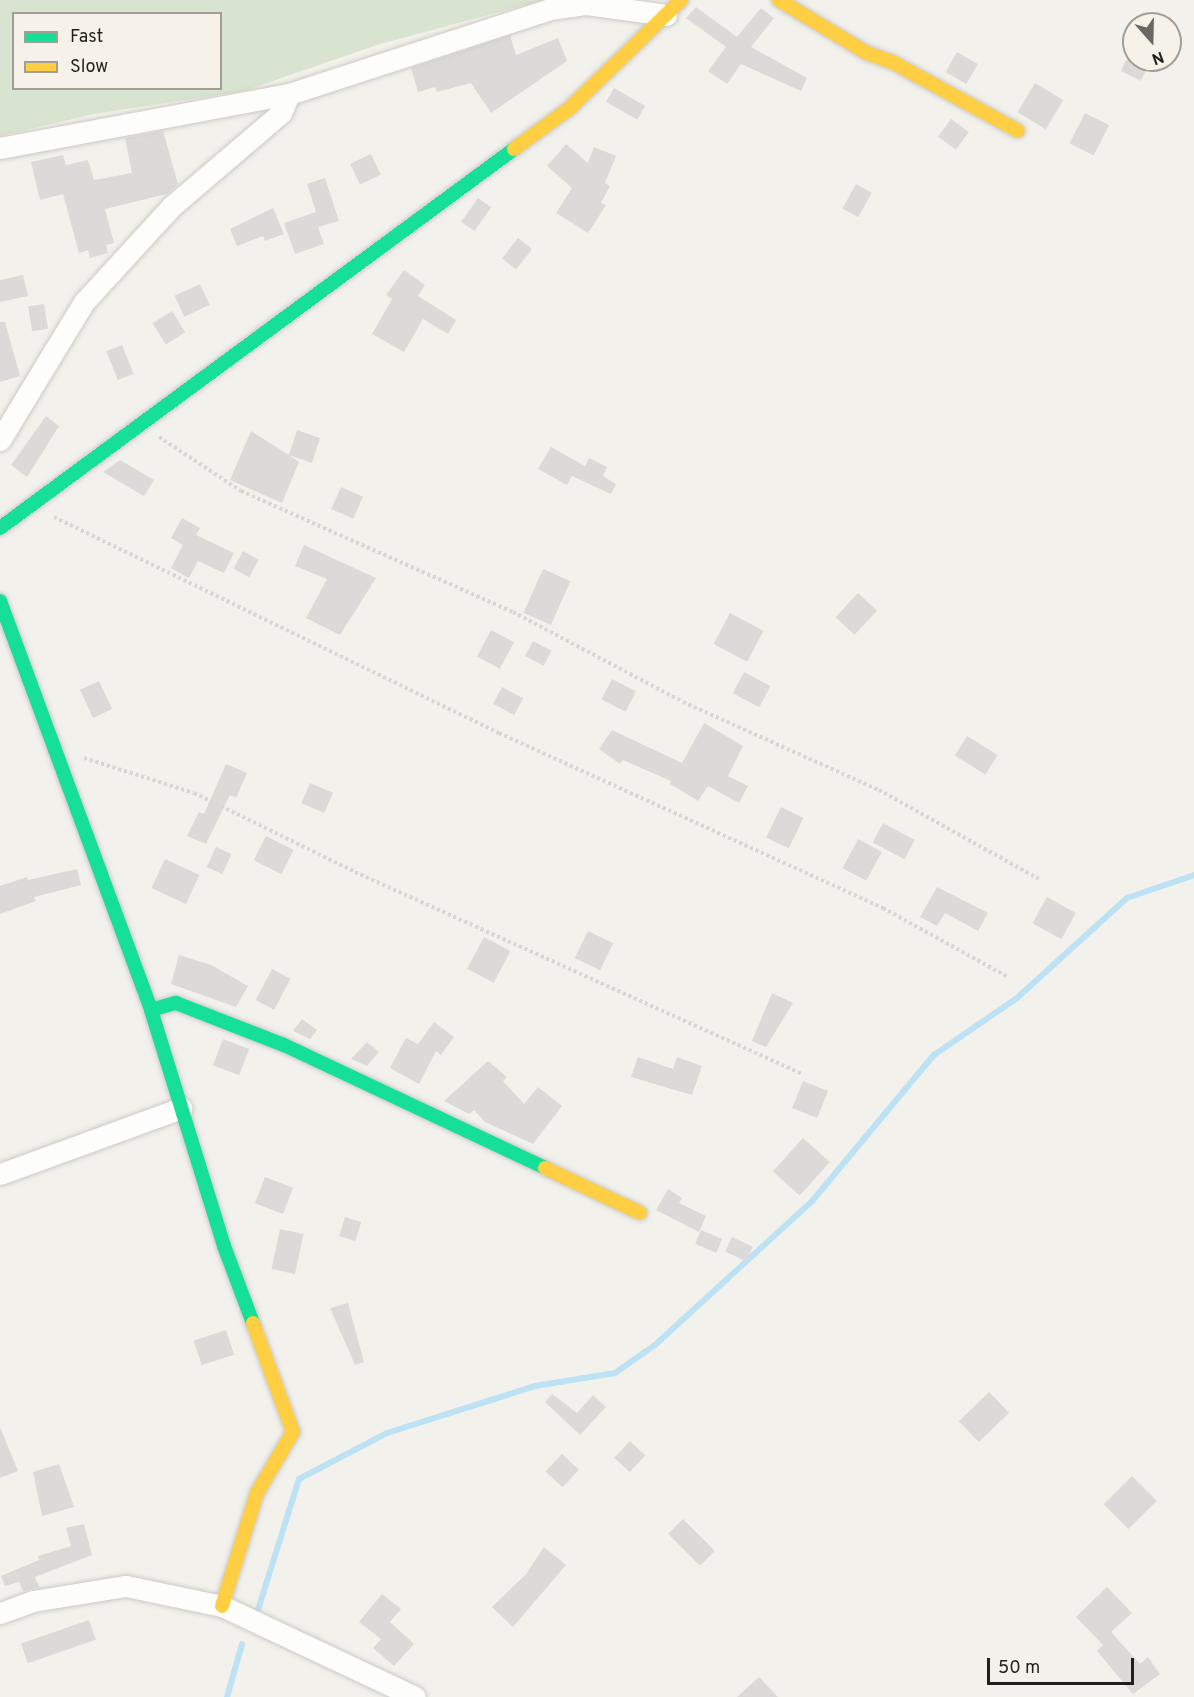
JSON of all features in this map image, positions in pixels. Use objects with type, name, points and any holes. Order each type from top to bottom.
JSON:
[{"type":"street","points":[[0,528],[570,108],[681,0]]},
{"type":"street","points":[[779,0],[867,52],[894,63],[1018,131]]},
{"type":"street","points":[[0,148],[289,94],[550,9],[587,4],[666,15]]},
{"type":"street","points":[[0,440],[84,302],[172,206],[281,113],[289,94]]},
{"type":"street","points":[[0,601],[151,1010],[224,1246],[293,1432],[257,1493],[222,1606]]},
{"type":"street","points":[[151,1010],[176,1003],[284,1045],[640,1213]]},
{"type":"street","points":[[0,1174],[181,1108]]},
{"type":"street","points":[[0,1612],[33,1601],[126,1586],[222,1606],[415,1697]]},
{"type":"path","points":[[141,425],[242,491],[513,612],[683,702],[879,790],[1039,879]]},
{"type":"path","points":[[32,506],[153,568],[307,636],[499,733],[883,908],[1006,976]]},
{"type":"path","points":[[54,749],[194,793],[355,872],[801,1073]]},
{"type":"green space","points":[[0,0],[543,0],[377,45],[244,91],[94,114],[0,136]]},
{"type":"building","points":[[696,7],[737,37],[761,8],[774,18],[751,47],[807,78],[801,91],[741,64],[727,84],[708,71],[726,47],[686,18]]},
{"type":"building","points":[[510,35],[516,55],[558,38],[567,61],[491,113],[471,83],[437,92],[435,87],[418,92],[411,68]]},
{"type":"building","points":[[957,52],[978,64],[966,84],[946,72]]},
{"type":"building","points":[[1123,72],[1145,72],[1141,81]]},
{"type":"building","points":[[1035,83],[1063,100],[1046,129],[1017,112]]},
{"type":"building","points":[[614,88],[645,106],[637,120],[606,102]]},
{"type":"building","points":[[1085,113],[1109,125],[1094,156],[1070,143]]},
{"type":"building","points":[[951,119],[969,132],[956,150],[938,137]]},
{"type":"building","points":[[163,131],[178,184],[167,194],[105,209],[114,243],[106,245],[108,253],[90,258],[88,250],[79,253],[63,194],[40,200],[31,162],[63,155],[66,165],[88,160],[94,180],[132,173],[125,138]]},
{"type":"building","points":[[566,144],[588,163],[594,147],[616,156],[605,183],[610,186],[601,203],[606,205],[588,233],[556,213],[572,188],[547,166]]},
{"type":"building","points":[[371,154],[381,175],[360,185],[350,164]]},
{"type":"building","points":[[325,178],[339,221],[318,227],[324,244],[295,254],[284,223],[316,212],[307,184]]},
{"type":"building","points":[[856,184],[872,193],[858,217],[842,208]]},
{"type":"building","points":[[478,198],[491,207],[474,231],[461,222]]},
{"type":"building","points":[[273,208],[284,234],[265,241],[263,236],[237,246],[230,229]]},
{"type":"building","points":[[518,238],[532,249],[516,270],[502,258]]},
{"type":"building","points":[[404,270],[425,285],[418,296],[456,320],[448,334],[423,319],[404,352],[372,334],[392,299],[386,295]]},
{"type":"building","points":[[23,275],[28,296],[0,302],[0,280]]},
{"type":"building","points":[[200,284],[210,305],[184,317],[175,296]]},
{"type":"building","points":[[44,304],[48,329],[32,331],[28,307]]},
{"type":"building","points":[[172,311],[185,332],[166,344],[152,323]]},
{"type":"building","points":[[0,322],[5,322],[20,376],[0,382]]},
{"type":"building","points":[[122,345],[134,374],[118,380],[106,351]]},
{"type":"building","points":[[46,416],[59,426],[27,477],[11,465]]},
{"type":"building","points":[[297,430],[320,438],[312,463],[289,455]]},
{"type":"building","points":[[251,431],[299,462],[282,503],[230,480]]},
{"type":"building","points":[[551,447],[585,466],[589,458],[607,467],[603,476],[616,484],[611,494],[572,476],[567,485],[538,469]]},
{"type":"building","points":[[120,460],[154,480],[144,496],[103,472]]},
{"type":"building","points":[[341,487],[363,497],[353,519],[331,509]]},
{"type":"building","points":[[182,518],[200,528],[196,535],[234,553],[224,573],[198,561],[189,578],[171,568],[183,545],[171,538]]},
{"type":"building","points":[[304,545],[376,578],[340,635],[306,618],[327,579],[295,566]]},
{"type":"building","points":[[243,551],[259,560],[249,577],[233,568]]},
{"type":"building","points":[[543,569],[570,581],[551,625],[523,613]]},
{"type":"building","points":[[858,593],[877,611],[855,635],[835,617]]},
{"type":"building","points":[[730,613],[764,631],[747,662],[714,644]]},
{"type":"building","points":[[491,630],[514,642],[500,669],[477,656]]},
{"type":"building","points":[[533,641],[552,651],[544,666],[525,656]]},
{"type":"building","points":[[744,672],[770,686],[759,707],[733,693]]},
{"type":"building","points":[[612,679],[636,691],[626,712],[602,699]]},
{"type":"building","points":[[99,681],[112,709],[93,718],[80,690]]},
{"type":"building","points":[[502,687],[523,698],[514,715],[493,704]]},
{"type":"building","points":[[704,723],[743,746],[728,776],[748,786],[739,803],[708,786],[698,801],[670,784],[671,781],[623,760],[620,764],[599,749],[612,730],[682,763]]},
{"type":"building","points":[[967,736],[998,755],[985,775],[955,756]]},
{"type":"building","points":[[226,764],[247,773],[236,798],[230,795],[206,844],[187,836],[199,812],[204,814]]},
{"type":"building","points":[[310,783],[333,793],[324,813],[301,803]]},
{"type":"building","points":[[781,807],[803,818],[789,849],[766,838]]},
{"type":"building","points":[[883,823],[915,840],[904,859],[873,842]]},
{"type":"building","points":[[266,836],[294,850],[281,874],[254,860]]},
{"type":"building","points":[[858,839],[882,852],[866,881],[843,868]]},
{"type":"building","points":[[216,847],[231,854],[222,874],[207,867]]},
{"type":"building","points":[[165,859],[199,875],[186,904],[151,888]]},
{"type":"building","points":[[77,869],[81,885],[34,897],[36,901],[0,914],[0,886],[27,877],[28,880]]},
{"type":"building","points":[[937,887],[988,913],[978,931],[945,913],[937,926],[920,917]]},
{"type":"building","points":[[1047,897],[1076,913],[1061,939],[1032,923]]},
{"type":"building","points":[[588,931],[613,943],[600,970],[575,958]]},
{"type":"building","points":[[484,937],[510,951],[494,983],[467,969]]},
{"type":"building","points":[[179,955],[211,965],[248,986],[236,1007],[171,984]]},
{"type":"building","points":[[272,969],[291,979],[274,1010],[256,1000]]},
{"type":"building","points":[[772,993],[793,1003],[766,1047],[752,1041]]},
{"type":"building","points":[[302,1019],[317,1030],[310,1039],[293,1031]]},
{"type":"building","points":[[434,1022],[454,1037],[441,1055],[436,1051],[419,1084],[390,1068],[406,1038],[418,1044]]},
{"type":"building","points":[[223,1039],[249,1049],[239,1075],[213,1065]]},
{"type":"building","points":[[367,1042],[379,1052],[367,1066],[351,1059]]},
{"type":"building","points":[[638,1057],[673,1069],[677,1057],[702,1066],[692,1095],[631,1077]]},
{"type":"building","points":[[488,1061],[507,1077],[503,1081],[524,1104],[538,1087],[562,1106],[533,1144],[485,1122],[474,1110],[469,1114],[444,1101]]},
{"type":"building","points":[[803,1081],[828,1091],[817,1118],[792,1108]]},
{"type":"building","points":[[803,1138],[830,1162],[800,1196],[773,1171]]},
{"type":"building","points":[[265,1177],[293,1188],[283,1214],[255,1203]]},
{"type":"building","points":[[668,1189],[682,1198],[679,1203],[706,1216],[699,1232],[656,1210]]},
{"type":"building","points":[[345,1217],[361,1222],[355,1241],[339,1236]]},
{"type":"building","points":[[280,1229],[303,1234],[295,1274],[271,1269]]},
{"type":"building","points":[[701,1230],[722,1239],[716,1253],[695,1244]]},
{"type":"building","points":[[732,1237],[753,1247],[746,1261],[725,1252]]},
{"type":"building","points":[[348,1303],[364,1362],[355,1365],[330,1308]]},
{"type":"building","points":[[226,1330],[234,1355],[202,1365],[194,1341]]},
{"type":"building","points":[[989,1392],[1009,1413],[979,1442],[959,1421]]},
{"type":"building","points":[[552,1394],[577,1413],[593,1395],[606,1407],[580,1435],[545,1402]]},
{"type":"building","points":[[0,1427],[18,1471],[0,1478]]},
{"type":"building","points":[[630,1441],[645,1455],[630,1472],[614,1458]]},
{"type":"building","points":[[562,1454],[579,1470],[562,1487],[546,1472]]},
{"type":"building","points":[[59,1464],[74,1507],[42,1516],[33,1472]]},
{"type":"building","points":[[1132,1476],[1157,1501],[1128,1529],[1104,1504]]},
{"type":"building","points":[[683,1519],[715,1551],[700,1566],[668,1534]]},
{"type":"building","points":[[84,1524],[92,1555],[35,1577],[39,1587],[23,1591],[19,1582],[5,1586],[1,1576],[39,1560],[38,1556],[71,1546],[66,1528]]},
{"type":"building","points":[[544,1547],[566,1565],[513,1627],[492,1607],[526,1574]]},
{"type":"building","points":[[1107,1587],[1132,1613],[1111,1632],[1140,1664],[1148,1657],[1160,1674],[1133,1694],[1097,1651],[1103,1645],[1076,1617]]},
{"type":"building","points":[[382,1594],[401,1609],[390,1622],[414,1644],[394,1666],[373,1648],[381,1639],[359,1622]]},
{"type":"building","points":[[89,1620],[96,1640],[28,1663],[21,1643]]},
{"type":"building","points":[[759,1677],[778,1697],[737,1697]]},
{"type":"waterway","points":[[257,1613],[299,1479],[387,1433],[535,1386],[615,1373],[655,1345],[813,1200],[934,1055],[1017,998],[1127,898],[1194,875]]},
{"type":"waterway","points":[[227,1697],[242,1644]]},
{"type":"traffic: fast","points":[[0,528],[514,149]]},
{"type":"traffic: fast","points":[[0,601],[151,1010],[224,1246],[253,1323]]},
{"type":"traffic: fast","points":[[151,1010],[176,1003],[284,1045],[545,1168]]},
{"type":"traffic: slow","points":[[514,149],[570,108],[681,0]]},
{"type":"traffic: slow","points":[[779,0],[867,53],[894,63],[1018,131]]},
{"type":"traffic: slow","points":[[545,1168],[640,1213]]},
{"type":"traffic: slow","points":[[222,1606],[257,1493],[293,1432],[253,1323]]}]
